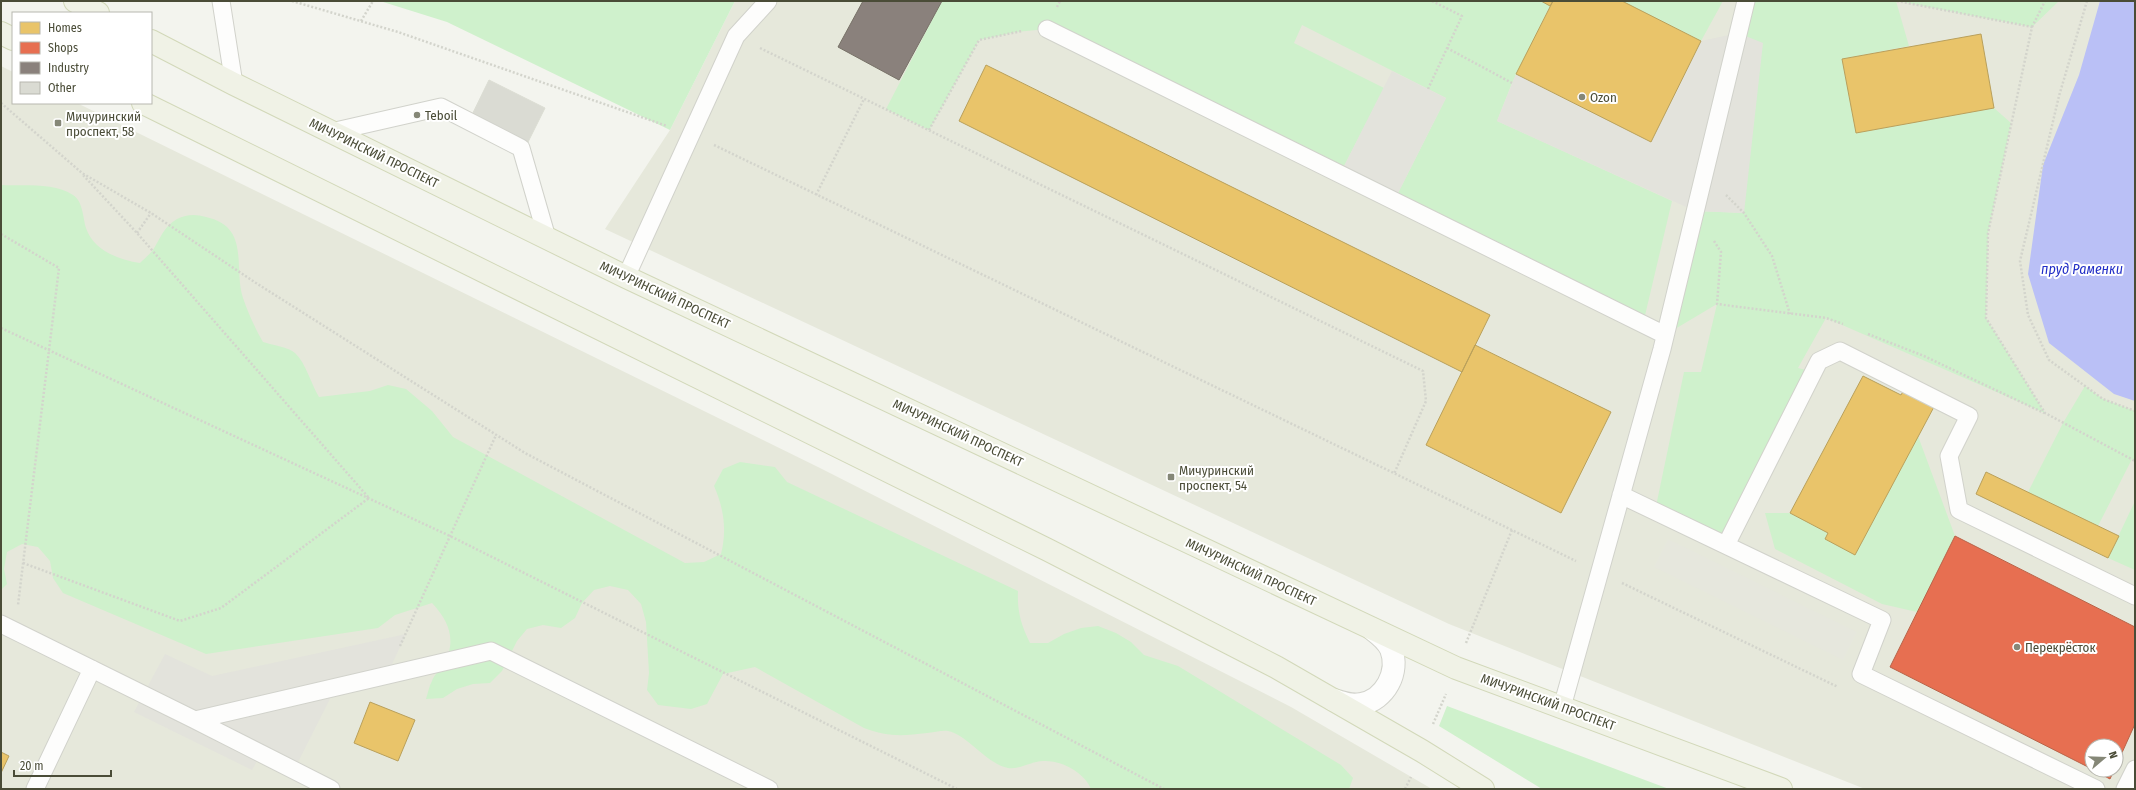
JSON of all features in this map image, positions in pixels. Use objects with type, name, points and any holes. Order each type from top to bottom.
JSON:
[{"type":"main road","points":[[75,1],[96,12]]},
{"type":"main road","points":[[1,33],[12,38]]},
{"type":"main road","name":"МИЧУРИНСКИЙ ПРОСПЕКТ","points":[[152,42],[234,84],[626,277],[1456,668],[1782,789]]},
{"type":"main road","points":[[145,104],[1048,550],[1276,667],[1483,789]]},
{"type":"street","points":[[1334,700],[1347,705],[1361,704],[1374,699],[1385,690],[1392,677],[1394,663],[1391,650],[1383,637],[1372,629]]},
{"type":"lane","points":[[220,1],[234,84]]},
{"type":"lane","points":[[626,277],[736,36],[768,1]]},
{"type":"lane","points":[[1562,707],[1665,335],[1746,1]]},
{"type":"lane","points":[[1047,29],[1665,335]]},
{"type":"lane","points":[[332,132],[441,107],[521,148],[547,238]]},
{"type":"lane","points":[[1726,545],[1819,361],[1840,351],[1969,416],[1949,456],[1959,510],[2135,596]]},
{"type":"lane","points":[[1621,495],[1882,620],[1861,674],[2096,789]]},
{"type":"lane","points":[[8,628],[196,720],[330,789]]},
{"type":"lane","points":[[196,720],[491,651],[769,789]]},
{"type":"lane","points":[[35,789],[92,669]]},
{"type":"lane","points":[[2125,789],[2135,769]]},
{"type":"path","points":[[292,1],[398,32],[691,134],[1842,689]]},
{"type":"path","points":[[361,21],[373,1]]},
{"type":"path","points":[[1428,89],[1462,16],[1432,1]]},
{"type":"path","points":[[1897,1],[2032,27]]},
{"type":"path","points":[[2045,1],[2032,27],[1988,233],[1986,318],[2045,413]]},
{"type":"path","points":[[2087,1],[2059,96],[2020,260],[2028,316],[2050,360],[2103,400],[2135,411]]},
{"type":"path","points":[[929,130],[980,40],[1016,32],[1047,29]]},
{"type":"path","points":[[736,36],[1423,371],[1426,401],[1394,474]]},
{"type":"path","points":[[1447,48],[1512,83]]},
{"type":"path","points":[[816,195],[864,99]]},
{"type":"path","points":[[1,103],[82,173],[137,233],[369,498]]},
{"type":"path","points":[[82,173],[151,213],[256,283],[525,453],[1164,789]]},
{"type":"path","points":[[1705,173],[1744,214],[1772,256],[1790,314]]},
{"type":"path","points":[[1695,211],[1721,252],[1717,304],[1826,318],[1847,326]]},
{"type":"path","points":[[137,233],[151,213]]},
{"type":"path","points":[[1,234],[59,268],[23,563],[8,628]]},
{"type":"path","points":[[1,328],[450,536],[956,789]]},
{"type":"path","points":[[1861,331],[1924,356],[2045,413],[2135,461]]},
{"type":"path","points":[[387,675],[496,435]]},
{"type":"path","points":[[23,563],[180,621],[221,608],[369,498]]},
{"type":"shaded area","points":[[735,1],[2135,1],[2135,789],[1865,789],[1449,624],[605,229],[670,130]]},
{"type":"shaded area","points":[[1738,33],[1763,43],[1744,213],[1695,211],[1497,121],[1516,74],[1651,142],[1701,41]]},
{"type":"shaded area","points":[[1,66],[12,72],[12,104],[79,104],[820,468],[1291,707],[1432,789],[1,789]]},
{"type":"shaded area","points":[[1392,71],[1446,98],[1394,201],[1340,174]]},
{"type":"shaded area","points":[[1668,539],[1857,632],[1843,660],[1654,567]]},
{"type":"shaded area","points":[[406,634],[387,675],[336,687],[294,770],[261,754],[252,770],[134,712],[165,654],[212,676]]},
{"type":"green space","points":[[380,1],[735,1],[670,130],[447,22]]},
{"type":"green space","points":[[942,1],[1541,1],[1550,6],[1512,83],[1497,121],[1672,201],[1643,324],[1394,201],[1446,98],[1302,25],[1294,43],[1384,88],[1340,174],[1047,29],[1016,32],[979,40],[929,130],[886,109]]},
{"type":"green space","points":[[1622,1],[1723,1],[1701,41]]},
{"type":"green space","points":[[1746,1],[1896,1],[1909,46],[1842,59],[1856,133],[1994,108],[2011,123],[1988,233],[1986,318],[2045,413],[1826,318],[1798,368],[1814,372],[1726,545],[1655,511],[1684,372],[1701,372],[1717,304],[1665,335],[1695,211],[1744,213],[1738,33]]},
{"type":"green space","points":[[1897,1],[2059,1],[2032,27]]},
{"type":"green space","points":[[1,185],[48,186],[73,195],[81,205],[86,228],[89,236],[94,242],[108,253],[132,262],[140,263],[153,250],[169,225],[177,219],[188,215],[199,215],[220,222],[229,230],[235,239],[238,250],[240,286],[243,298],[263,342],[285,348],[295,353],[302,362],[319,397],[370,391],[388,385],[406,389],[432,411],[453,437],[685,563],[704,562],[721,554],[724,536],[724,520],[714,486],[723,469],[740,462],[775,467],[787,482],[1018,591],[1020,618],[1030,643],[1048,643],[1064,634],[1081,628],[1098,626],[1116,633],[1131,642],[1144,655],[1178,666],[1341,765],[1353,778],[1349,789],[1091,789],[1083,777],[1071,768],[1064,765],[1050,761],[1043,761],[1034,762],[1017,768],[1008,768],[992,761],[963,738],[948,731],[895,735],[872,731],[864,728],[755,667],[723,674],[707,704],[691,709],[658,705],[647,690],[649,673],[646,622],[641,604],[628,590],[610,586],[594,590],[582,603],[575,618],[561,628],[543,625],[527,629],[517,641],[502,671],[490,683],[473,684],[457,689],[443,698],[426,699],[429,687],[435,675],[443,665],[450,648],[450,632],[443,617],[432,603],[395,615],[378,628],[206,654],[63,593],[53,578],[50,561],[38,547],[22,544],[7,552],[4,569],[7,584],[1,590]]},
{"type":"green space","points":[[2085,386],[2103,399],[2135,411],[2135,461],[2132,459],[2098,526],[2028,492],[2063,423]]},
{"type":"green space","points":[[1918,436],[1955,536],[1917,612],[1882,604],[1775,549],[1765,513],[1790,513],[1828,533],[1825,539],[1855,555]]},
{"type":"green space","points":[[2135,501],[2135,570],[2108,558]]},
{"type":"green space","points":[[1447,706],[1669,789],[1542,789],[1439,726]]},
{"type":"water","name":"пруд Раменки","points":[[2100,1],[2135,1],[2135,401],[2114,394],[2049,343],[2028,274],[2043,165],[2079,75]]},
{"type":"building: Homes","points":[[1541,1],[1553,1],[1550,6]]},
{"type":"building: Homes","points":[[1553,1],[1622,1],[1701,41],[1651,142],[1516,74]]},
{"type":"building: Homes","points":[[1981,34],[1994,108],[1856,133],[1842,59]]},
{"type":"building: Homes","points":[[986,65],[1490,315],[1462,372],[959,121]]},
{"type":"building: Homes","points":[[1475,345],[1611,412],[1561,513],[1426,445]]},
{"type":"building: Homes","points":[[1863,376],[1901,395],[1905,388],[1935,405],[1855,555],[1825,539],[1828,533],[1790,513]]},
{"type":"building: Homes","points":[[1986,472],[2119,536],[2108,558],[1976,494]]},
{"type":"building: Homes","points":[[370,702],[415,720],[398,761],[354,743]]},
{"type":"building: Homes","points":[[1,752],[9,756],[1,773]]},
{"type":"building: Shops","name":"Перекрёсток","points":[[1955,536],[2135,627],[2135,724],[2124,748],[2124,738],[2084,738],[2084,765],[1890,667]]},
{"type":"building: Industry","points":[[863,1],[942,1],[899,80],[838,47]]},
{"type":"building: Other","points":[[489,80],[545,108],[523,152],[468,123]]},
{"type":"place","name":"Ozon","points":[[1582,97]]},
{"type":"place","name":"Teboil","points":[[417,115]]},
{"type":"place","name":"Мичуринский проспект, 58","points":[[58,123]]},
{"type":"place","name":"Мичуринский проспект, 54","points":[[1171,477]]},
{"type":"place","name":"Перекрёсток","points":[[2017,647]]}]
